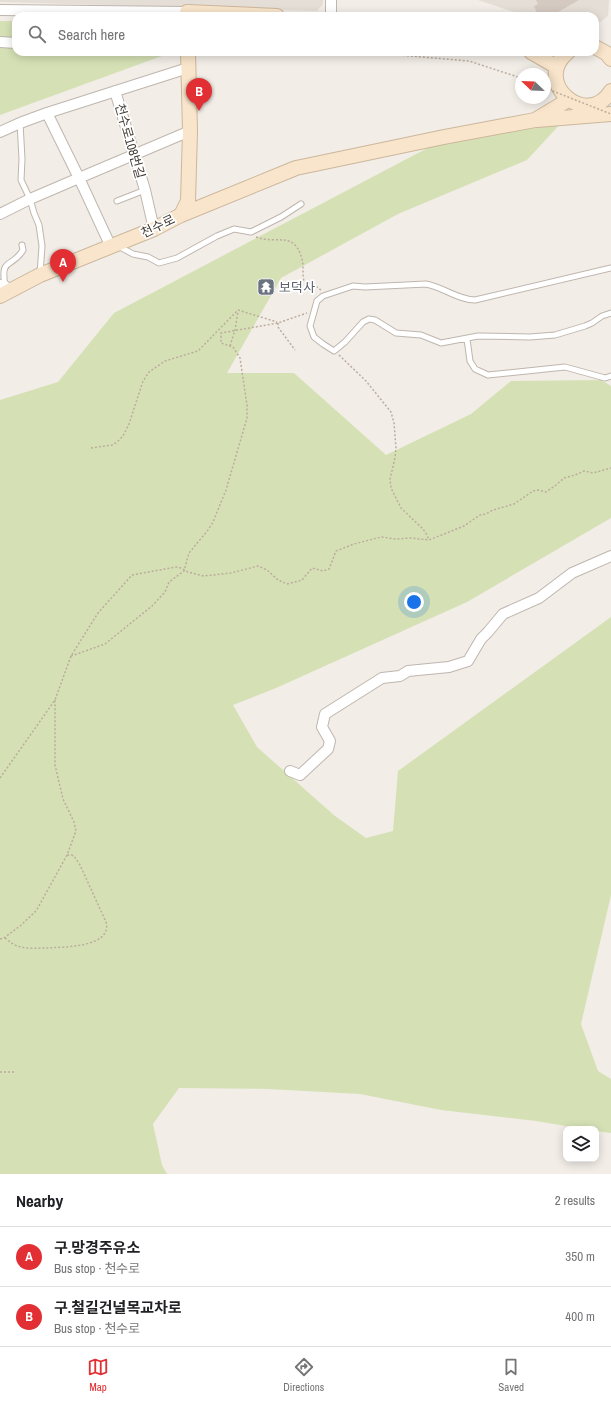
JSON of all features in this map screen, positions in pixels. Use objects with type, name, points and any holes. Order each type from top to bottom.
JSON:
[{"type":"street","points":[[331,0],[331,12]]},
{"type":"street","points":[[0,10],[94,12]]},
{"type":"street","points":[[0,42],[12,43]]},
{"type":"street","name":"천수로","points":[[3,290],[154,229],[181,215],[188,201],[190,131],[188,56]]},
{"type":"street","points":[[538,56],[557,68]]},
{"type":"street","points":[[564,56],[557,68],[556,76],[557,84],[568,100],[576,104],[590,105],[603,100],[611,93]]},
{"type":"street","points":[[0,132],[47,113],[188,68]]},
{"type":"street","name":"천수로108번길","points":[[115,91],[133,155],[145,190],[154,229]]},
{"type":"street","points":[[535,120],[568,100]]},
{"type":"street","points":[[47,113],[113,246]]},
{"type":"street","points":[[181,215],[296,168],[444,137],[535,120],[611,114]]},
{"type":"street","points":[[0,214],[54,188],[190,131]]},
{"type":"street","points":[[290,771],[300,775],[328,749],[330,741],[322,726],[325,714],[382,678],[400,676],[408,671],[449,667],[468,661],[481,639],[503,614],[539,598],[572,573],[611,556]]},
{"type":"lane","points":[[20,123],[22,159],[21,180],[30,199],[39,225],[42,246],[40,275]]},
{"type":"lane","name":"천수로108번길","points":[[117,201],[145,190]]},
{"type":"lane","points":[[113,246],[133,254],[148,257],[159,263],[177,258],[234,228],[251,232],[281,217],[300,204]]},
{"type":"lane","name":"천수로","points":[[3,290],[2,273],[8,262],[14,261],[21,254],[23,250],[22,244]]},
{"type":"lane","points":[[611,268],[475,300],[426,284],[365,287],[353,286],[323,296],[317,301],[310,326],[314,337],[334,351],[345,342],[363,322],[369,319],[375,320],[396,333],[421,335],[442,343],[478,336],[555,335],[585,326],[602,316],[611,313]]},
{"type":"lane","points":[[467,339],[470,361],[475,369],[488,374],[565,367],[605,378],[611,376]]},
{"type":"path","points":[[411,56],[469,61],[515,76]]},
{"type":"path","points":[[551,90],[611,114]]},
{"type":"path","points":[[251,232],[253,236],[262,239],[286,240],[294,242],[302,259],[304,281],[321,289]]},
{"type":"path","points":[[238,310],[278,322]]},
{"type":"path","points":[[230,346],[235,330],[238,310]]},
{"type":"path","points":[[90,448],[112,445],[123,436],[129,424],[143,381],[149,372],[165,361],[198,351],[238,310]]},
{"type":"path","points":[[71,656],[105,644],[152,606],[165,592],[169,582],[184,571],[189,553],[208,530],[221,505],[247,418],[247,405],[240,358],[236,350],[221,343],[221,333],[278,322],[313,312]]},
{"type":"path","points":[[278,322],[278,327],[295,350]]},
{"type":"path","points":[[334,351],[366,381],[390,412],[394,423],[396,448],[390,479],[391,488],[401,508],[423,529],[428,540]]},
{"type":"path","points":[[0,778],[55,700],[71,656],[95,617],[132,575],[176,567],[181,568],[184,571],[204,576],[231,573],[258,566],[267,570],[278,580],[287,584],[302,580],[312,568],[323,571],[329,569],[336,551],[354,544],[381,537],[428,540],[464,526],[480,515],[514,504],[532,490],[546,492],[564,478],[575,476],[584,471],[593,473],[611,468]]},
{"type":"path","points":[[0,939],[4,938],[31,918],[36,912],[67,855],[74,837],[76,828],[63,799],[54,765],[55,700]]},
{"type":"path","points":[[4,938],[21,948],[68,947],[92,942],[105,933],[107,929],[106,922],[80,865],[74,856],[67,855]]},
{"type":"path","points":[[0,1072],[16,1072]]},
{"type":"shaded area","points":[[0,0],[323,0],[323,4],[317,11],[0,2]]},
{"type":"shaded area","points":[[478,0],[609,0],[608,16],[599,23],[599,12],[514,12]]},
{"type":"green space","points":[[0,21],[12,21],[12,56],[162,56],[0,115]]},
{"type":"green space","points":[[564,120],[527,160],[398,214],[281,278],[227,373],[294,373],[386,455],[471,414],[511,381],[601,380],[611,386],[611,518],[467,602],[276,688],[233,705],[257,747],[335,816],[366,838],[393,831],[398,771],[611,617],[611,895],[581,1024],[598,1071],[611,1079],[611,1133],[599,1131],[599,1126],[566,1126],[441,1110],[360,1094],[268,1089],[179,1088],[153,1124],[162,1165],[167,1174],[0,1174],[0,400],[58,382],[114,313],[441,141]]},
{"type":"building","points":[[536,0],[579,0],[558,12],[537,12],[534,6],[538,4]]},
{"type":"place","name":"구.철길건널목교차로","points":[[199,111]]},
{"type":"place","name":"구.망경주유소","points":[[63,282]]},
{"type":"place","name":"보덕사","points":[[266,287]]}]
